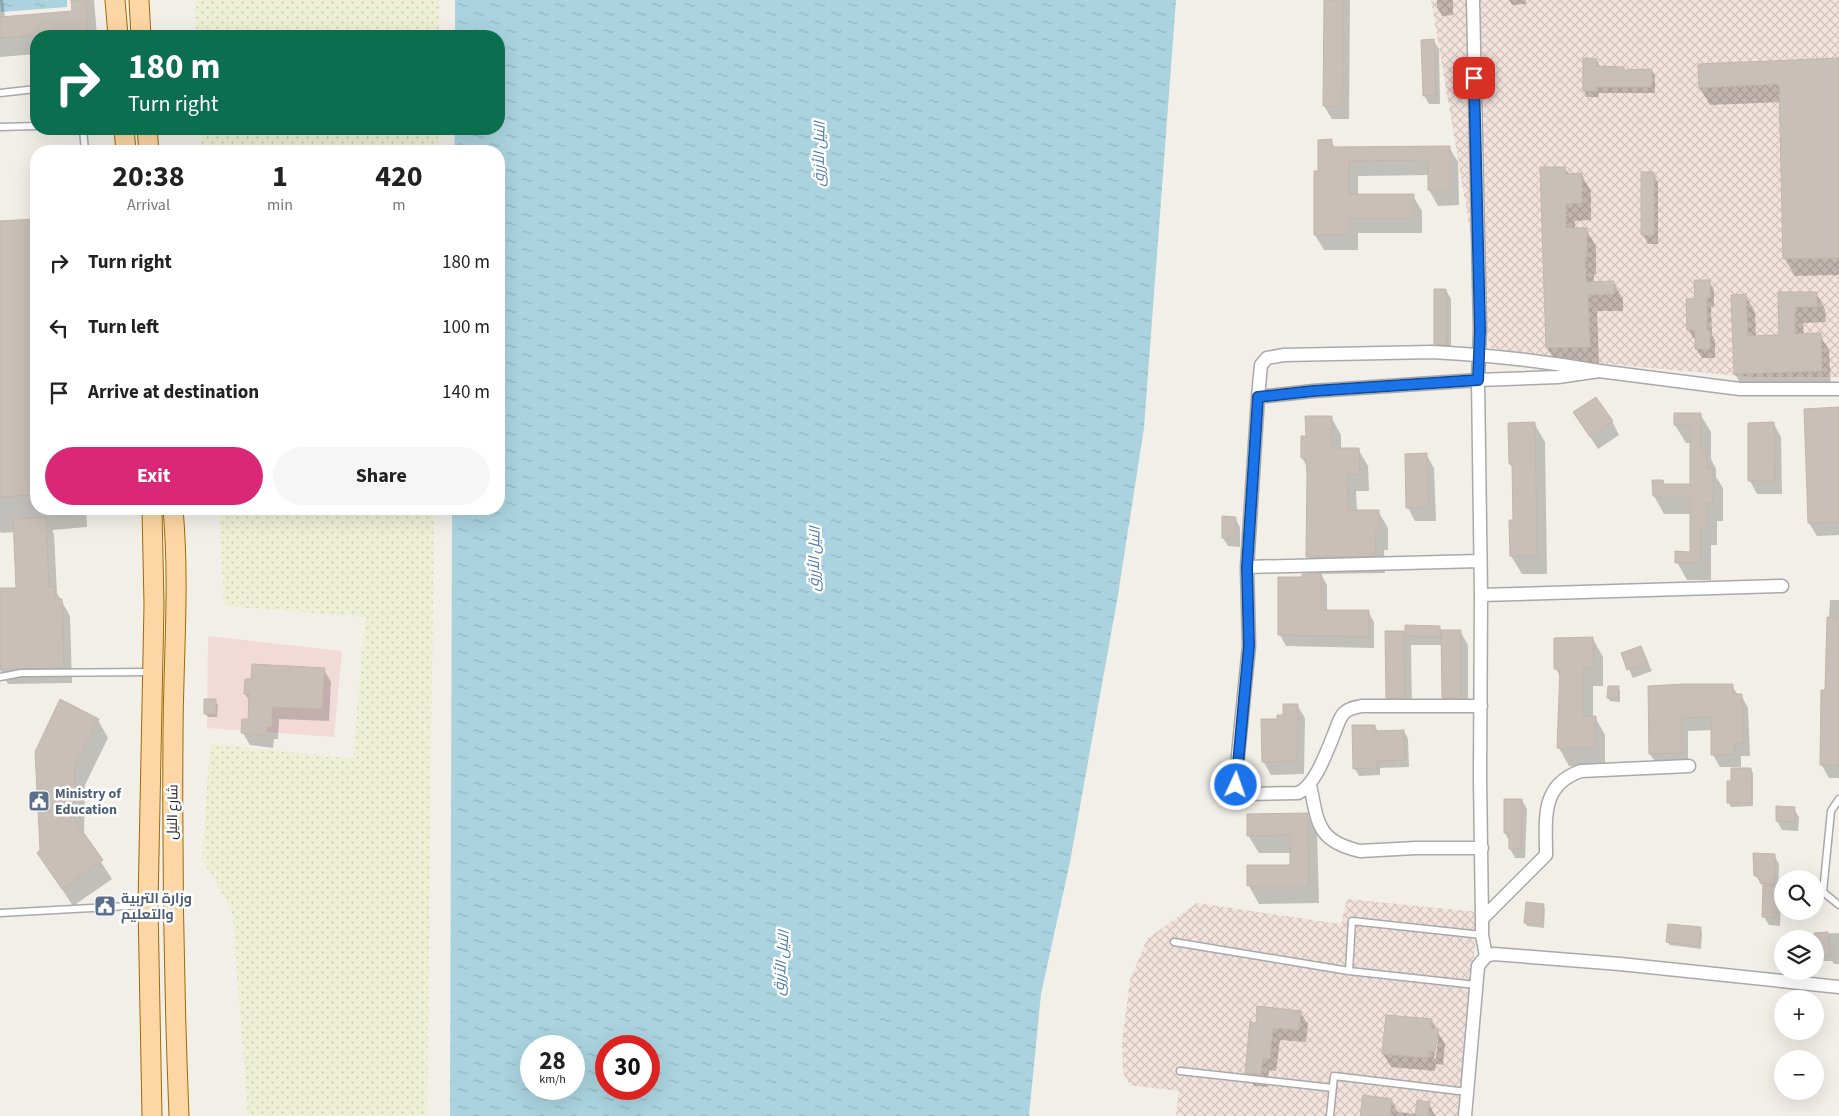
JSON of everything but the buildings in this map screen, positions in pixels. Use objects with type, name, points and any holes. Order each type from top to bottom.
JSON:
[{"type":"main road","points":[[115,0],[118,30]]},
{"type":"main road","points":[[139,0],[141,30]]},
{"type":"main road","name":"شارع النيل","points":[[152,515],[154,605],[148,905],[152,1116]]},
{"type":"main road","name":"شارع النيل","points":[[174,515],[176,602],[172,849],[174,989],[180,1116]]},
{"type":"street","points":[[1473,0],[1479,320],[1482,935],[1486,956]]},
{"type":"street","points":[[1480,706],[1362,706],[1352,708],[1345,711],[1341,717],[1310,785],[1304,791],[1298,793],[1248,794],[1240,792],[1236,785],[1249,646],[1247,567],[1261,365],[1267,358],[1284,355],[1432,352],[1478,354],[1740,389],[1839,389]]},
{"type":"street","points":[[1258,397],[1313,391],[1478,380],[1558,377],[1599,371]]},
{"type":"street","points":[[1247,567],[1480,561]]},
{"type":"street","points":[[1481,595],[1782,586]]},
{"type":"street","points":[[1482,919],[1546,855],[1546,807],[1558,785],[1567,775],[1581,770],[1689,766]]},
{"type":"street","points":[[1310,785],[1318,824],[1322,832],[1329,838],[1353,849],[1360,851],[1416,848],[1482,848]]},
{"type":"street","points":[[1465,1116],[1478,966],[1486,956],[1494,954],[1568,959],[1839,987]]},
{"type":"lane","points":[[0,93],[30,90]]},
{"type":"lane","points":[[0,127],[30,126]]},
{"type":"lane","points":[[0,677],[21,673],[153,672]]},
{"type":"lane","points":[[1839,799],[1831,811],[1823,892],[1839,905]]},
{"type":"lane","points":[[0,913],[148,905]]},
{"type":"lane","points":[[1348,971],[1352,921],[1482,935]]},
{"type":"lane","points":[[1174,942],[1348,971],[1476,985]]},
{"type":"lane","points":[[1180,1071],[1333,1088]]},
{"type":"lane","points":[[1330,1116],[1334,1076],[1467,1092]]},
{"type":"shaded area","points":[[1431,0],[1839,0],[1839,377],[1751,377],[1586,362],[1490,348]]},
{"type":"shaded area","points":[[208,636],[342,651],[334,737],[207,728]]},
{"type":"shaded area","points":[[1347,899],[1478,912],[1460,1116],[1176,1116],[1179,1091],[1130,1085],[1123,1073],[1122,1042],[1130,980],[1147,939],[1197,903],[1341,924]]},
{"type":"green space","points":[[194,0],[439,0],[439,30],[196,30]]},
{"type":"green space","points":[[201,135],[438,135],[438,145],[201,145]]},
{"type":"green space","points":[[219,515],[434,515],[427,1116],[248,1116],[232,911],[202,859],[210,744],[353,759],[365,617],[224,606]]},
{"type":"water","points":[[0,0],[67,0],[67,7],[1,12]]},
{"type":"water","name":"النيل الأزرق","points":[[455,0],[1176,0],[1144,428],[1118,595],[1070,862],[1041,994],[1029,1116],[450,1116],[452,515],[505,515],[505,145],[454,145],[455,135],[505,135],[505,30],[455,30]]},
{"type":"place","name":"Ministry of Education","points":[[39,801]]},
{"type":"place","name":"وزارة التربية والتعليم","points":[[105,906]]},
{"type":"route","points":[[1236,785],[1249,646],[1247,567],[1258,397],[1313,391],[1478,380],[1480,330],[1474,78]]}]
